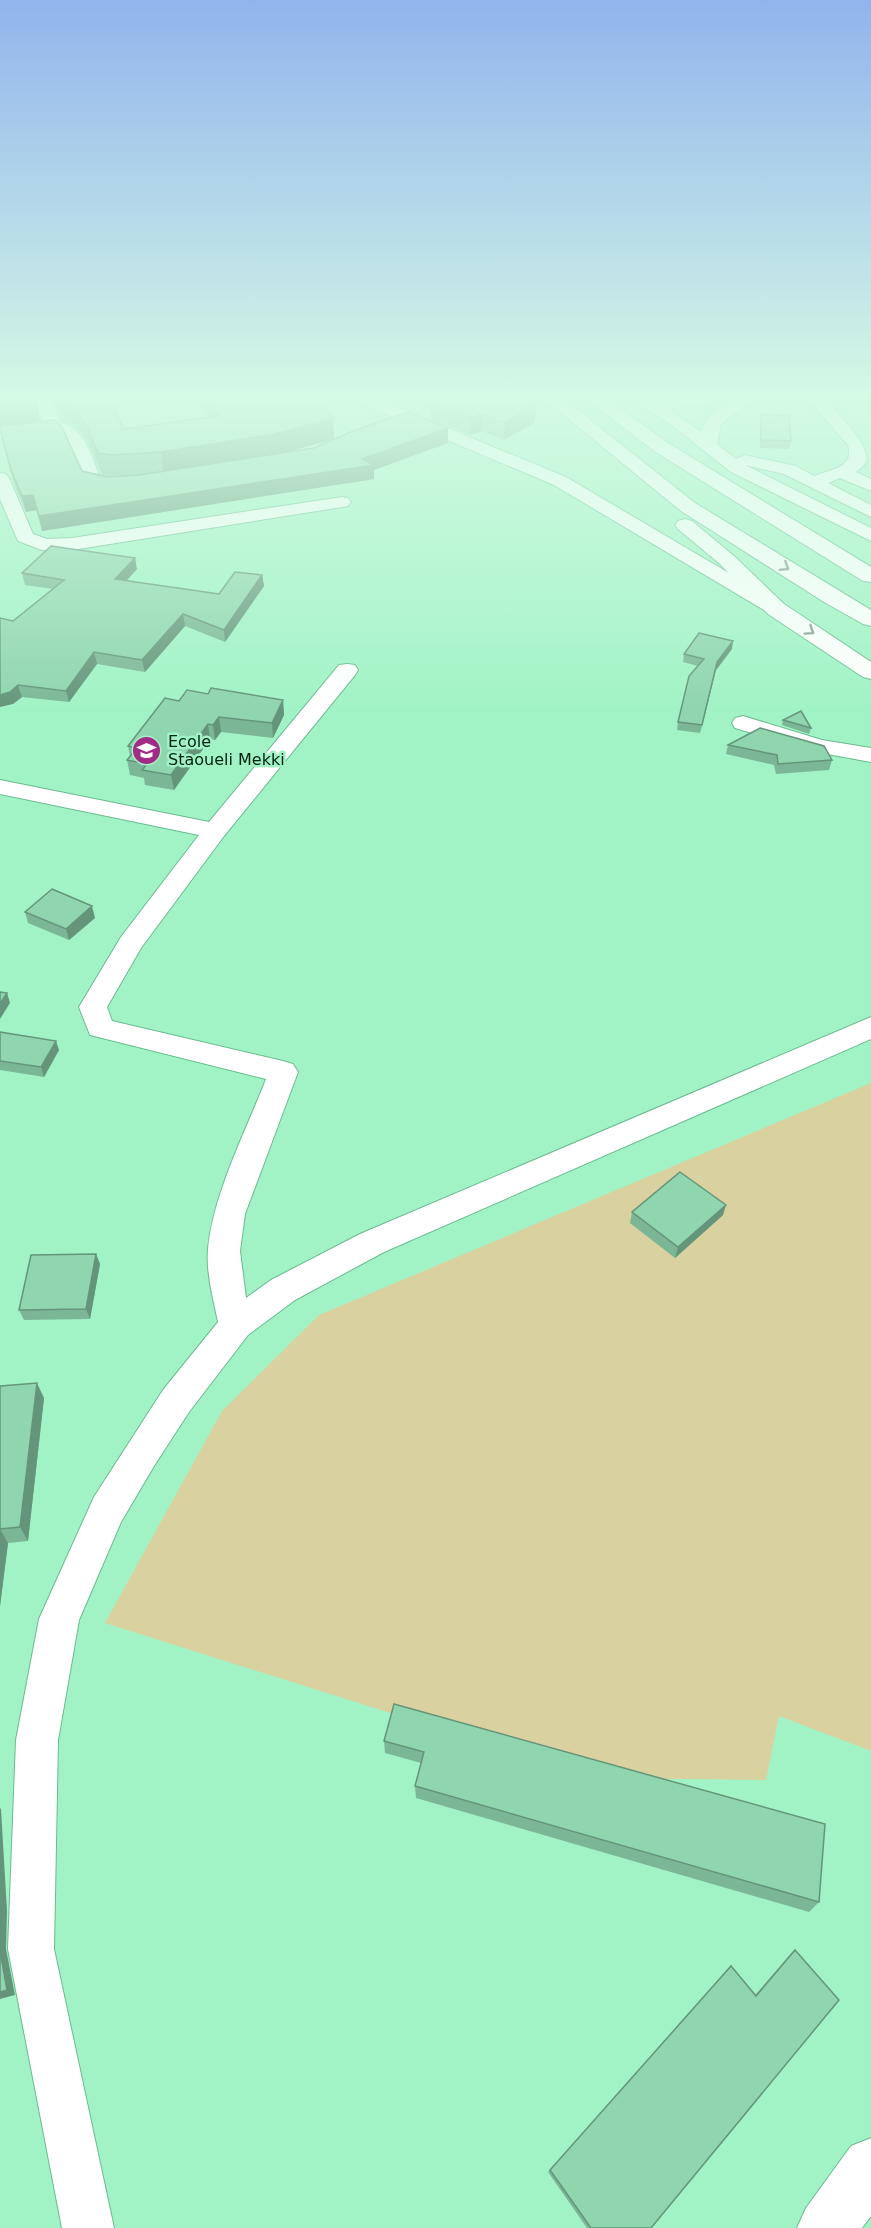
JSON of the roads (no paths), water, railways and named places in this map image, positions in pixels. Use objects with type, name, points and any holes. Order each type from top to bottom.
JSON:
[{"type":"main road","points":[[658,503],[727,560],[776,609],[871,672]]},
{"type":"main road","points":[[683,503],[871,619]]},
{"type":"main road","points":[[751,503],[871,576]]},
{"type":"main road","points":[[825,2228],[871,2166]]},
{"type":"street","points":[[11,503],[25,537],[39,544],[49,545],[72,544],[336,503]]},
{"type":"street","points":[[597,503],[776,609]]},
{"type":"street","points":[[806,503],[871,535]]},
{"type":"street","points":[[854,503],[871,512]]},
{"type":"street","points":[[236,1324],[227,1289],[224,1251],[229,1214],[283,1072],[100,1028],[93,1006],[129,943],[215,831],[347,670]]},
{"type":"street","points":[[743,723],[819,746],[871,755]]},
{"type":"street","points":[[0,786],[215,831]]},
{"type":"street","points":[[88,2228],[31,1950],[37,1740],[59,1619],[107,1510],[176,1401],[236,1324],[283,1290],[372,1243],[871,1027]]},
{"type":"place","name":"Ecole Staoueli Mekki","points":[[147,750]]}]
